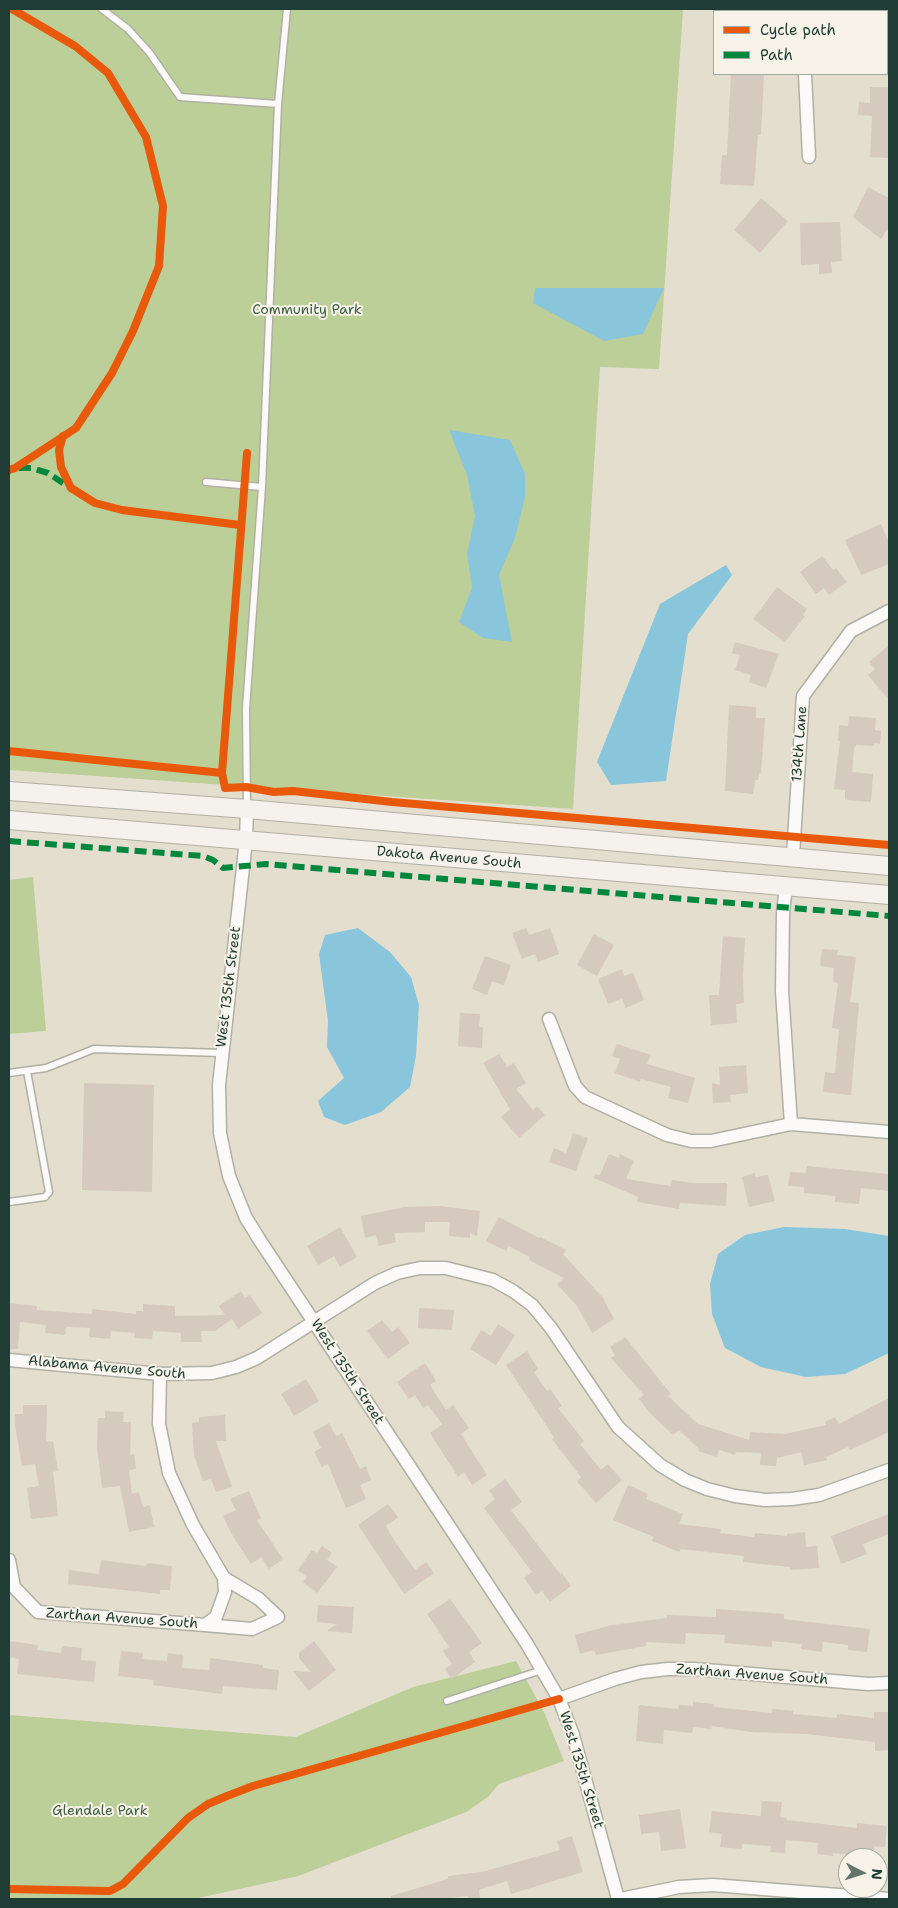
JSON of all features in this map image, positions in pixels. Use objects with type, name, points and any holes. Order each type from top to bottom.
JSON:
[{"type":"main road","points":[[9,791],[247,809],[889,866]]},
{"type":"main road","name":"Dakota Avenue South","points":[[9,820],[889,895]]},
{"type":"street","points":[[804,75],[809,157]]},
{"type":"street","name":"134th Lane","points":[[793,856],[803,696],[851,631],[889,611]]},
{"type":"street","name":"West 135th Street","points":[[247,809],[246,840],[221,1053],[218,1110],[222,1148],[229,1176],[250,1225],[542,1670],[559,1699],[573,1735],[620,1899]]},
{"type":"street","points":[[786,886],[783,913],[782,991],[791,1124]]},
{"type":"street","points":[[549,1019],[575,1086],[584,1097],[667,1135],[691,1141],[711,1141],[791,1124],[889,1132]]},
{"type":"street","name":"Alabama Avenue South","points":[[9,1360],[160,1374],[192,1375],[236,1368],[257,1358],[375,1283],[397,1273],[420,1268],[446,1268],[471,1273],[507,1287],[532,1305],[551,1328],[618,1427],[660,1465],[685,1480],[707,1489],[735,1496],[765,1500],[792,1499],[835,1490],[889,1470]]},
{"type":"street","points":[[160,1374],[159,1424],[169,1472],[193,1526],[224,1578]]},
{"type":"street","name":"Zarthan Avenue South","points":[[9,1560],[14,1587],[38,1612],[252,1629],[278,1617],[259,1599],[224,1578]]},
{"type":"street","name":"Zarthan Avenue South","points":[[206,1625],[216,1617],[223,1604],[225,1592],[224,1578]]},
{"type":"street","name":"Zarthan Avenue South","points":[[559,1699],[615,1679],[641,1672],[668,1669],[868,1684],[889,1683]]},
{"type":"street","points":[[620,1899],[662,1890],[713,1885],[889,1899]]},
{"type":"lane","points":[[102,9],[128,29],[149,52],[180,96],[278,104]]},
{"type":"lane","points":[[247,809],[245,766],[246,708],[262,487],[278,104],[287,9]]},
{"type":"lane","points":[[206,482],[262,487]]},
{"type":"lane","points":[[9,1073],[46,1068],[94,1049],[221,1053]]},
{"type":"lane","points":[[9,1202],[45,1197],[49,1192],[27,1071]]},
{"type":"lane","points":[[447,1701],[542,1670]]},
{"type":"green space","name":"Community Park","points":[[9,9],[683,9],[659,369],[600,367],[573,809],[9,770]]},
{"type":"green space","points":[[33,877],[46,1031],[9,1034],[9,880]]},
{"type":"green space","name":"Glendale Park","points":[[516,1661],[544,1712],[564,1761],[499,1784],[488,1797],[466,1812],[298,1876],[194,1899],[9,1899],[9,1715],[296,1737],[413,1687]]},
{"type":"water","points":[[535,288],[664,288],[643,334],[604,341],[533,303]]},
{"type":"water","points":[[449,430],[510,440],[525,474],[525,497],[515,538],[499,575],[512,642],[483,638],[459,622],[472,588],[467,554],[475,516],[467,475]]},
{"type":"water","points":[[726,565],[732,575],[688,634],[666,781],[611,785],[597,762],[660,604]]},
{"type":"water","points":[[358,928],[390,952],[411,977],[419,1005],[416,1056],[410,1087],[381,1112],[345,1125],[324,1117],[318,1101],[344,1078],[327,1047],[328,1021],[319,954],[325,935]]},
{"type":"water","points":[[784,1227],[845,1229],[889,1236],[889,1353],[845,1374],[806,1377],[761,1367],[725,1348],[712,1314],[710,1284],[718,1254],[745,1235]]},
{"type":"building","points":[[731,75],[764,75],[761,135],[758,135],[754,186],[720,184],[722,155],[727,155]]},
{"type":"building","points":[[870,87],[889,87],[889,158],[870,157],[872,116],[858,115],[859,102],[870,103]]},
{"type":"building","points":[[868,187],[889,198],[889,227],[881,239],[853,217]]},
{"type":"building","points":[[761,198],[788,221],[760,253],[734,230]]},
{"type":"building","points":[[840,222],[842,261],[831,262],[832,273],[819,274],[819,264],[801,265],[800,223]]},
{"type":"building","points":[[881,524],[889,543],[889,564],[861,575],[845,540]]},
{"type":"building","points":[[822,556],[833,570],[836,568],[847,582],[829,595],[824,588],[816,594],[800,572]]},
{"type":"building","points":[[777,587],[807,609],[803,615],[805,616],[785,642],[753,619]]},
{"type":"building","points":[[735,642],[779,654],[766,688],[749,682],[751,675],[735,670],[740,655],[732,653]]},
{"type":"building","points":[[889,645],[889,700],[868,675],[875,669],[869,662]]},
{"type":"building","points":[[729,705],[756,707],[756,718],[765,718],[761,773],[759,773],[758,780],[755,780],[753,794],[725,791]]},
{"type":"building","points":[[849,716],[876,718],[875,730],[881,731],[880,744],[874,743],[874,746],[856,745],[854,749],[852,772],[873,774],[871,802],[847,800],[845,799],[845,790],[834,789],[840,741],[838,741],[839,725],[848,726]]},
{"type":"building","points":[[526,928],[529,935],[550,928],[559,954],[538,962],[535,954],[522,959],[512,933]]},
{"type":"building","points":[[594,934],[614,945],[597,976],[577,965]]},
{"type":"building","points":[[723,936],[745,938],[744,1003],[736,1004],[737,1023],[711,1025],[709,995],[719,995]]},
{"type":"building","points":[[822,949],[838,950],[837,955],[856,957],[850,1002],[859,1003],[851,1095],[823,1092],[825,1072],[835,1073],[839,1029],[832,1028],[838,983],[833,982],[834,968],[820,966]]},
{"type":"building","points":[[485,956],[511,965],[504,985],[492,981],[487,995],[472,989]]},
{"type":"building","points":[[622,969],[624,976],[633,973],[644,1000],[626,1008],[622,999],[608,1004],[598,979]]},
{"type":"building","points":[[460,1013],[480,1014],[479,1027],[483,1027],[482,1048],[458,1046]]},
{"type":"building","points":[[617,1044],[651,1055],[647,1064],[695,1078],[688,1103],[668,1098],[671,1087],[641,1079],[640,1082],[615,1073],[620,1059],[612,1056]]},
{"type":"building","points":[[499,1054],[507,1067],[514,1063],[526,1083],[516,1089],[533,1110],[537,1106],[545,1115],[519,1138],[501,1117],[510,1109],[483,1063]]},
{"type":"building","points":[[746,1065],[748,1093],[730,1095],[731,1102],[713,1103],[712,1083],[720,1085],[719,1067]]},
{"type":"building","points":[[84,1083],[154,1085],[152,1192],[82,1190]]},
{"type":"building","points":[[573,1133],[588,1138],[576,1171],[549,1162],[554,1148],[566,1153]]},
{"type":"building","points":[[609,1154],[619,1158],[620,1154],[634,1161],[626,1179],[671,1186],[672,1180],[692,1183],[727,1183],[726,1206],[680,1203],[679,1209],[637,1202],[638,1197],[594,1178],[595,1174],[600,1175]]},
{"type":"building","points":[[807,1166],[889,1174],[889,1191],[861,1188],[859,1204],[835,1202],[835,1196],[804,1193],[804,1187],[788,1186],[790,1172],[806,1173]]},
{"type":"building","points":[[755,1173],[756,1177],[768,1175],[775,1201],[749,1207],[742,1177]]},
{"type":"building","points":[[440,1206],[480,1211],[477,1236],[470,1233],[470,1238],[449,1236],[450,1222],[425,1222],[425,1232],[394,1233],[396,1242],[379,1246],[376,1235],[365,1238],[361,1216],[405,1207]]},
{"type":"building","points":[[499,1217],[566,1250],[563,1254],[603,1298],[614,1319],[592,1333],[577,1306],[557,1284],[564,1278],[529,1260],[530,1257],[509,1246],[506,1251],[486,1241]]},
{"type":"building","points":[[340,1227],[357,1257],[340,1267],[334,1256],[318,1265],[307,1246]]},
{"type":"building","points":[[241,1291],[245,1298],[250,1295],[262,1313],[238,1329],[232,1319],[215,1331],[201,1331],[202,1342],[181,1342],[181,1333],[153,1331],[152,1339],[134,1338],[135,1333],[111,1331],[110,1339],[89,1337],[90,1328],[66,1327],[65,1335],[45,1333],[46,1325],[20,1322],[18,1349],[9,1349],[9,1303],[37,1306],[37,1310],[92,1314],[92,1309],[136,1314],[136,1311],[143,1311],[143,1304],[175,1306],[175,1316],[225,1315],[219,1306]]},
{"type":"building","points":[[419,1308],[454,1310],[452,1330],[418,1328]]},
{"type":"building","points":[[382,1320],[392,1332],[398,1327],[410,1343],[388,1359],[367,1331]]},
{"type":"building","points":[[498,1324],[515,1335],[496,1365],[470,1349],[481,1330],[491,1336]]},
{"type":"building","points":[[625,1337],[671,1394],[668,1396],[698,1424],[749,1440],[750,1432],[785,1434],[826,1425],[825,1422],[835,1417],[839,1424],[889,1398],[889,1432],[850,1450],[848,1447],[826,1457],[827,1460],[804,1465],[801,1452],[777,1458],[776,1466],[760,1465],[761,1453],[736,1452],[735,1455],[719,1450],[717,1457],[698,1451],[699,1449],[679,1430],[673,1435],[650,1413],[639,1399],[644,1395],[611,1358],[615,1355],[610,1347]]},
{"type":"building","points":[[527,1351],[538,1369],[534,1372],[547,1391],[550,1389],[562,1406],[558,1408],[584,1441],[580,1444],[601,1470],[608,1464],[622,1480],[596,1503],[577,1481],[581,1477],[552,1439],[554,1437],[506,1365]]},
{"type":"building","points":[[425,1363],[436,1381],[430,1385],[446,1410],[453,1405],[469,1428],[461,1434],[487,1475],[472,1485],[464,1472],[458,1477],[430,1433],[442,1424],[428,1405],[423,1408],[415,1395],[409,1399],[397,1382]]},
{"type":"building","points":[[306,1379],[319,1401],[294,1416],[281,1394]]},
{"type":"building","points":[[23,1405],[47,1405],[46,1442],[53,1441],[58,1471],[53,1472],[58,1516],[31,1519],[27,1488],[39,1486],[35,1464],[22,1466],[15,1414],[23,1414]]},
{"type":"building","points":[[105,1411],[124,1412],[123,1422],[131,1422],[130,1455],[134,1454],[136,1469],[129,1470],[132,1494],[139,1492],[143,1507],[150,1505],[154,1527],[129,1532],[120,1486],[102,1488],[97,1446],[98,1418],[105,1418]]},
{"type":"building","points":[[225,1415],[226,1441],[216,1441],[232,1487],[216,1492],[211,1479],[203,1481],[194,1455],[192,1423],[199,1422],[199,1417]]},
{"type":"building","points":[[329,1423],[336,1436],[342,1433],[360,1469],[366,1466],[371,1480],[360,1485],[366,1499],[346,1508],[328,1464],[322,1467],[314,1452],[321,1448],[313,1432]]},
{"type":"building","points":[[505,1479],[522,1502],[511,1510],[571,1586],[550,1602],[542,1591],[536,1595],[524,1578],[532,1572],[484,1508],[495,1499],[489,1491]]},
{"type":"building","points":[[628,1485],[648,1494],[646,1499],[683,1514],[679,1524],[721,1529],[720,1533],[754,1537],[755,1533],[787,1536],[787,1534],[805,1532],[806,1547],[817,1546],[819,1568],[790,1570],[790,1567],[743,1562],[744,1556],[681,1549],[679,1552],[652,1541],[654,1537],[613,1520]]},
{"type":"building","points":[[249,1491],[261,1518],[257,1520],[283,1559],[269,1569],[261,1557],[251,1564],[231,1533],[223,1516],[236,1510],[230,1499]]},
{"type":"building","points":[[388,1504],[398,1517],[386,1526],[394,1540],[415,1570],[426,1562],[434,1573],[404,1594],[358,1525]]},
{"type":"building","points":[[889,1514],[889,1534],[863,1544],[867,1554],[841,1564],[831,1536]]},
{"type":"building","points":[[322,1546],[332,1553],[327,1560],[337,1567],[317,1593],[303,1582],[307,1577],[298,1570],[312,1550],[317,1553]]},
{"type":"building","points":[[101,1560],[146,1566],[147,1563],[172,1566],[170,1590],[160,1590],[160,1594],[68,1584],[69,1570],[99,1574]]},
{"type":"building","points":[[450,1599],[482,1643],[469,1652],[475,1662],[452,1679],[445,1669],[452,1664],[443,1651],[449,1647],[427,1614]]},
{"type":"building","points":[[318,1605],[354,1607],[352,1633],[327,1631],[337,1624],[317,1622]]},
{"type":"building","points":[[716,1609],[784,1614],[784,1619],[870,1629],[867,1652],[848,1650],[848,1645],[823,1642],[822,1652],[801,1649],[802,1644],[772,1641],[772,1647],[724,1643],[725,1635],[686,1633],[685,1644],[646,1642],[646,1646],[596,1655],[594,1650],[580,1654],[575,1635],[612,1625],[667,1618],[667,1615],[716,1617]]},
{"type":"building","points":[[9,1641],[38,1645],[37,1650],[61,1653],[62,1646],[82,1648],[81,1660],[96,1661],[94,1682],[17,1674],[19,1659],[9,1657]]},
{"type":"building","points":[[314,1641],[336,1670],[309,1691],[293,1671],[311,1672],[299,1658],[299,1653]]},
{"type":"building","points":[[121,1651],[143,1653],[142,1659],[167,1661],[168,1653],[183,1655],[182,1668],[209,1670],[210,1658],[263,1665],[263,1668],[279,1670],[277,1690],[223,1686],[222,1694],[153,1685],[154,1680],[118,1676]]},
{"type":"building","points":[[693,1702],[714,1704],[714,1707],[772,1713],[772,1709],[793,1711],[793,1714],[837,1718],[837,1714],[874,1718],[874,1712],[889,1712],[889,1750],[875,1751],[875,1742],[806,1734],[751,1732],[712,1726],[711,1729],[693,1727],[692,1733],[664,1730],[663,1744],[636,1741],[639,1705],[678,1709],[679,1705],[693,1706]]},
{"type":"building","points":[[762,1801],[782,1802],[780,1817],[787,1818],[787,1820],[857,1828],[857,1823],[887,1826],[885,1847],[838,1848],[838,1854],[833,1853],[833,1856],[817,1854],[818,1843],[786,1840],[785,1853],[770,1852],[771,1846],[742,1844],[742,1849],[720,1847],[722,1834],[709,1832],[712,1811],[761,1816]]},
{"type":"building","points":[[680,1809],[686,1848],[661,1851],[659,1832],[641,1834],[639,1815]]},
{"type":"building","points":[[572,1836],[583,1872],[511,1894],[507,1881],[479,1890],[480,1899],[468,1899],[468,1896],[443,1899],[391,1899],[391,1896],[448,1879],[448,1876],[482,1872],[560,1850],[557,1841]]},
{"type":"marked path","points":[[19,468],[31,468],[48,473],[69,487]]},
{"type":"marked path","points":[[9,841],[203,856],[213,860],[223,868],[266,864],[889,916]]},
{"type":"cycle path","points":[[9,470],[76,428],[112,373],[133,331],[159,266],[163,206],[146,137],[108,73],[75,46],[12,9]]},
{"type":"cycle path","points":[[63,436],[59,450],[61,467],[71,488],[95,503],[122,510],[240,525]]},
{"type":"cycle path","points":[[247,453],[222,773],[225,788],[246,787],[274,792],[293,791],[392,802],[889,845]]},
{"type":"cycle path","points":[[9,751],[222,773]]},
{"type":"cycle path","points":[[9,1889],[110,1891],[123,1884],[188,1818],[208,1804],[253,1786],[559,1699]]}]
